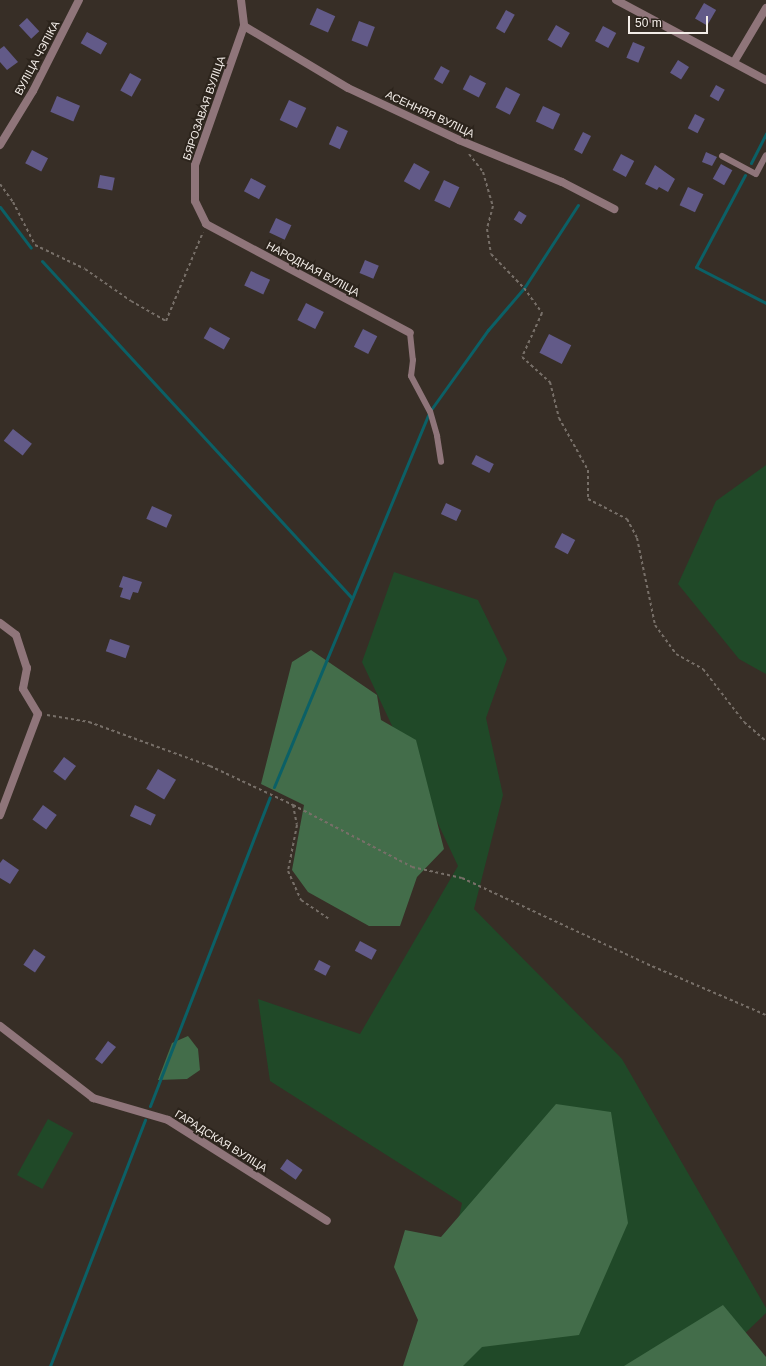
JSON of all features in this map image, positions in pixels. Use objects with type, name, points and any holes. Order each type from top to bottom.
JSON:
[{"type":"street","name":"ВУЛІЦА ЧЭПІКА","points":[[0,145],[33,90],[80,0]]},
{"type":"street","name":"БЯРОЗАВАЯ ВУЛІЦА","points":[[206,224],[195,201],[195,166],[244,26],[241,0]]},
{"type":"street","points":[[616,0],[766,80]]},
{"type":"street","points":[[734,62],[766,8]]},
{"type":"street","name":"АСЕННЯЯ ВУЛІЦА","points":[[244,26],[348,88],[459,140],[562,182],[614,209]]},
{"type":"street","name":"НАРОДНАЯ ВУЛІЦА","points":[[206,224],[410,333]]},
{"type":"street","points":[[0,623],[16,635],[27,668],[23,689],[38,714],[0,815]]},
{"type":"street","name":"ГАРАДСКАЯ ВУЛІЦА","points":[[0,1026],[93,1098],[168,1120],[327,1221]]},
{"type":"lane","points":[[722,156],[756,174],[766,155]]},
{"type":"lane","points":[[410,333],[413,360],[412,376],[430,411],[441,462]]},
{"type":"path","points":[[469,153],[483,172],[492,206],[487,229],[491,254],[524,288],[542,314],[522,357],[550,382],[559,418],[588,470],[588,499],[627,519],[637,538],[654,625],[676,654],[703,669],[744,722],[766,741]]},
{"type":"path","points":[[0,184],[13,202],[35,245],[85,269],[131,301],[166,321],[206,224]]},
{"type":"path","points":[[38,714],[89,722],[210,766],[294,805],[412,867],[462,878],[647,964],[766,1015]]},
{"type":"path","points":[[294,805],[297,826],[288,872],[301,900],[328,919]]},
{"type":"green space","points":[[766,465],[766,674],[739,659],[678,584],[716,501]]},
{"type":"green space","points":[[394,572],[478,600],[507,659],[486,718],[503,795],[474,909],[622,1059],[766,1308],[766,1313],[711,1366],[427,1366],[462,1203],[270,1081],[258,999],[360,1034],[458,866],[362,662]]},
{"type":"green space","points":[[311,650],[377,695],[381,720],[416,740],[444,849],[417,877],[400,926],[369,926],[308,892],[292,870],[304,805],[261,784],[292,662]]},
{"type":"green space","points":[[188,1036],[198,1049],[200,1070],[187,1079],[158,1080],[172,1043]]},
{"type":"green space","points":[[556,1104],[611,1112],[628,1223],[579,1335],[482,1347],[463,1366],[403,1366],[418,1320],[394,1267],[405,1230],[441,1237]]},
{"type":"green space","points":[[48,1119],[73,1133],[42,1189],[17,1175]]},
{"type":"green space","points":[[723,1305],[766,1357],[766,1366],[624,1366]]},
{"type":"building","points":[[704,3],[716,10],[707,26],[695,19]]},
{"type":"building","points":[[317,8],[335,16],[328,33],[310,24]]},
{"type":"building","points":[[506,10],[515,15],[505,33],[496,28]]},
{"type":"building","points":[[27,18],[39,31],[31,39],[19,26]]},
{"type":"building","points":[[359,21],[375,27],[367,47],[351,41]]},
{"type":"building","points":[[556,25],[570,33],[561,48],[548,40]]},
{"type":"building","points":[[603,26],[616,33],[608,48],[595,41]]},
{"type":"building","points":[[87,32],[107,43],[101,55],[81,43]]},
{"type":"building","points":[[633,42],[645,47],[638,63],[626,58]]},
{"type":"building","points":[[4,46],[18,62],[7,70],[0,62],[0,49]]},
{"type":"building","points":[[678,60],[689,67],[681,80],[670,73]]},
{"type":"building","points":[[441,66],[450,71],[442,84],[434,79]]},
{"type":"building","points":[[130,73],[141,79],[132,97],[120,90]]},
{"type":"building","points":[[470,75],[486,83],[479,97],[463,89]]},
{"type":"building","points":[[716,85],[725,90],[718,101],[710,96]]},
{"type":"building","points":[[506,87],[520,94],[510,115],[496,107]]},
{"type":"building","points":[[57,96],[80,106],[73,121],[50,112]]},
{"type":"building","points":[[289,100],[306,108],[297,128],[280,120]]},
{"type":"building","points":[[543,106],[560,114],[553,129],[536,121]]},
{"type":"building","points":[[695,114],[705,119],[698,133],[688,128]]},
{"type":"building","points":[[337,126],[348,131],[340,149],[329,144]]},
{"type":"building","points":[[583,132],[591,136],[582,154],[574,150]]},
{"type":"building","points":[[32,150],[48,158],[41,172],[25,163]]},
{"type":"building","points":[[706,152],[717,157],[712,166],[702,162]]},
{"type":"building","points":[[621,154],[634,161],[626,177],[613,170]]},
{"type":"building","points":[[414,163],[430,172],[420,190],[404,181]]},
{"type":"building","points":[[721,164],[732,170],[724,185],[713,179]]},
{"type":"building","points":[[655,165],[675,179],[668,192],[659,187],[657,190],[645,184]]},
{"type":"building","points":[[100,175],[115,178],[112,191],[98,188]]},
{"type":"building","points":[[251,178],[266,186],[259,199],[244,191]]},
{"type":"building","points":[[444,180],[459,187],[450,208],[434,201]]},
{"type":"building","points":[[688,187],[703,194],[695,212],[680,205]]},
{"type":"building","points":[[519,211],[527,216],[521,224],[514,219]]},
{"type":"building","points":[[276,218],[291,225],[285,240],[269,233]]},
{"type":"building","points":[[365,260],[379,266],[373,279],[360,273]]},
{"type":"building","points":[[251,271],[270,280],[263,294],[244,286]]},
{"type":"building","points":[[306,303],[324,312],[315,329],[297,320]]},
{"type":"building","points":[[210,327],[230,338],[224,350],[204,338]]},
{"type":"building","points":[[363,329],[377,336],[368,354],[354,347]]},
{"type":"building","points":[[549,334],[571,345],[562,364],[539,353]]},
{"type":"building","points":[[13,429],[32,444],[23,456],[4,441]]},
{"type":"building","points":[[476,455],[494,464],[489,473],[471,464]]},
{"type":"building","points":[[446,503],[461,510],[456,521],[441,514]]},
{"type":"building","points":[[152,506],[172,515],[166,528],[146,519]]},
{"type":"building","points":[[562,533],[575,540],[568,554],[554,547]]},
{"type":"building","points":[[123,576],[142,582],[138,593],[133,592],[130,600],[120,597],[123,588],[119,587]]},
{"type":"building","points":[[110,639],[130,646],[126,658],[106,651]]},
{"type":"building","points":[[64,757],[76,766],[65,780],[53,771]]},
{"type":"building","points":[[158,769],[176,780],[164,800],[146,789]]},
{"type":"building","points":[[43,805],[57,815],[46,830],[32,820]]},
{"type":"building","points":[[135,805],[156,815],[151,826],[130,816]]},
{"type":"building","points":[[3,859],[19,870],[10,884],[0,878],[0,863]]},
{"type":"building","points":[[360,941],[377,950],[372,960],[355,951]]},
{"type":"building","points":[[34,949],[46,957],[35,973],[23,965]]},
{"type":"building","points":[[319,960],[331,966],[326,976],[314,970]]},
{"type":"building","points":[[108,1041],[116,1047],[102,1064],[95,1059]]},
{"type":"building","points":[[287,1159],[303,1170],[296,1180],[280,1169]]},
{"type":"waterway","points":[[751,163],[766,134]]},
{"type":"waterway","points":[[745,175],[696,267],[766,303]]},
{"type":"waterway","points":[[274,787],[430,411],[488,330],[524,288],[578,205]]},
{"type":"waterway","points":[[0,207],[31,248]]},
{"type":"waterway","points":[[42,261],[352,598]]},
{"type":"waterway","points":[[150,1106],[270,797]]},
{"type":"waterway","points":[[50,1366],[145,1120]]}]
